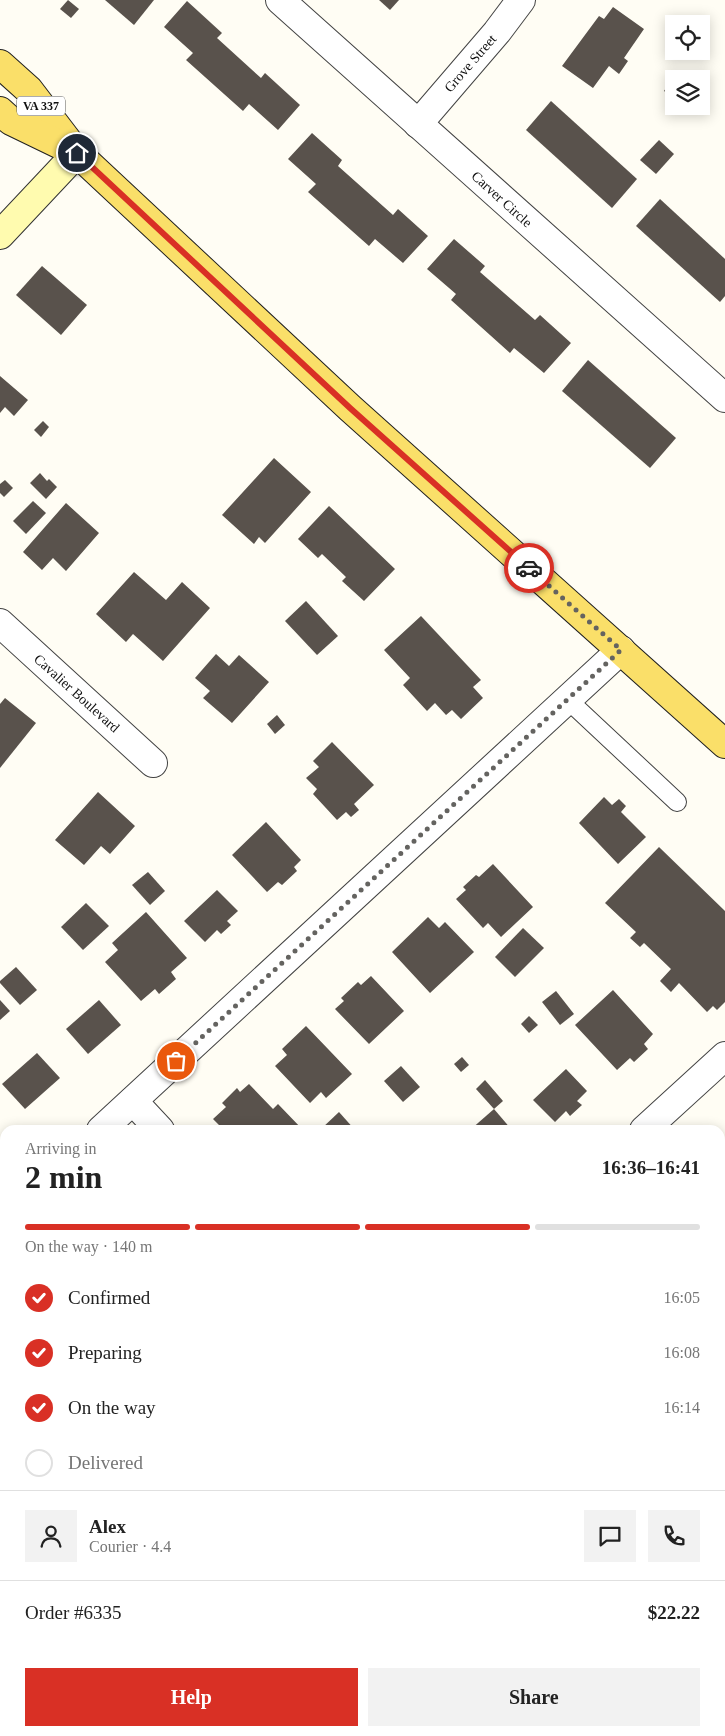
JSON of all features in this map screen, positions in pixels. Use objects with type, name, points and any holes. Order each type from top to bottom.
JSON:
[{"type":"main road","name":"VA 337","points":[[0,64],[29,90],[77,153],[350,408],[725,744]]},
{"type":"main road","name":"VA 337","points":[[0,111],[11,121],[77,153]]},
{"type":"street","name":"Carver Circle","points":[[280,0],[725,398]]},
{"type":"street","name":"Grove Street","points":[[418,124],[497,32],[521,0]]},
{"type":"street","points":[[1,232],[77,153]]},
{"type":"street","name":"Cavalier Boulevard","points":[[0,622],[153,763]]},
{"type":"street","points":[[107,1125],[621,650]]},
{"type":"street","points":[[649,1125],[725,1056]]},
{"type":"street","points":[[133,1101],[155,1125]]},
{"type":"lane","points":[[568,700],[677,802]]},
{"type":"building","points":[[68,0],[79,9],[71,18],[60,9]]},
{"type":"building","points":[[105,0],[154,0],[134,25]]},
{"type":"building","points":[[379,0],[399,0],[390,10]]},
{"type":"building","points":[[187,1],[222,33],[217,38],[261,78],[265,73],[300,105],[278,130],[249,104],[243,111],[186,60],[193,53],[164,27]]},
{"type":"building","points":[[613,7],[644,29],[624,58],[628,61],[619,74],[609,66],[593,88],[562,66],[599,16],[604,19]]},
{"type":"building","points":[[551,101],[637,179],[612,208],[526,130]]},
{"type":"building","points":[[312,133],[342,160],[338,166],[393,215],[398,209],[428,236],[403,263],[375,239],[369,246],[308,192],[316,184],[288,159]]},
{"type":"building","points":[[659,140],[674,154],[656,174],[640,160]]},
{"type":"building","points":[[660,199],[725,259],[725,296],[720,302],[636,226]]},
{"type":"building","points":[[454,239],[485,266],[480,272],[535,320],[540,315],[571,343],[544,373],[514,348],[510,353],[451,300],[456,294],[427,269]]},
{"type":"building","points":[[42,266],[87,305],[61,335],[16,295]]},
{"type":"building","points":[[588,360],[676,438],[650,468],[562,391]]},
{"type":"building","points":[[0,376],[28,400],[14,416],[5,407],[0,413]]},
{"type":"building","points":[[43,421],[49,427],[41,437],[34,430]]},
{"type":"building","points":[[274,458],[311,492],[265,543],[259,537],[254,544],[222,515]]},
{"type":"building","points":[[40,473],[47,481],[49,479],[57,487],[46,499],[30,483]]},
{"type":"building","points":[[5,480],[13,488],[4,497],[0,493],[0,484]]},
{"type":"building","points":[[33,501],[46,513],[26,534],[13,521]]},
{"type":"building","points":[[66,503],[99,533],[66,571],[53,558],[42,570],[23,552]]},
{"type":"building","points":[[329,506],[395,569],[364,601],[342,581],[346,577],[322,554],[318,558],[298,539]]},
{"type":"building","points":[[134,572],[166,600],[182,582],[210,608],[163,661],[133,634],[126,642],[96,614]]},
{"type":"building","points":[[306,601],[338,636],[317,655],[285,621]]},
{"type":"building","points":[[421,616],[481,680],[473,687],[483,698],[461,719],[452,710],[446,715],[435,703],[427,711],[403,685],[410,678],[384,650]]},
{"type":"building","points":[[216,654],[229,666],[239,655],[269,682],[232,723],[203,698],[210,691],[195,678]]},
{"type":"building","points":[[5,698],[36,723],[0,768],[0,704]]},
{"type":"building","points":[[277,715],[285,725],[275,734],[267,724]]},
{"type":"building","points":[[332,742],[374,785],[354,804],[359,810],[351,817],[346,812],[337,820],[313,794],[317,789],[306,778],[319,767],[313,761]]},
{"type":"building","points":[[98,792],[135,826],[110,854],[101,846],[84,865],[55,840]]},
{"type":"building","points":[[604,797],[612,805],[619,799],[626,806],[621,812],[646,837],[618,864],[579,823]]},
{"type":"building","points":[[266,822],[301,860],[294,867],[297,871],[282,885],[278,882],[267,892],[232,855]]},
{"type":"building","points":[[659,847],[725,911],[725,1002],[717,1010],[713,1006],[707,1012],[679,983],[671,992],[660,981],[671,969],[644,943],[640,947],[630,938],[636,932],[605,903]]},
{"type":"building","points":[[493,864],[533,907],[501,937],[488,923],[483,928],[456,899],[466,890],[463,887],[476,875],[479,877]]},
{"type":"building","points":[[148,872],[165,891],[150,905],[132,885]]},
{"type":"building","points":[[217,890],[238,911],[227,921],[231,925],[221,934],[217,930],[205,942],[184,921]]},
{"type":"building","points":[[86,903],[109,926],[83,950],[61,927]]},
{"type":"building","points":[[146,912],[187,958],[171,972],[176,979],[159,994],[155,989],[141,1001],[105,962],[118,950],[112,943]]},
{"type":"building","points":[[428,917],[439,928],[445,922],[474,952],[430,993],[392,952]]},
{"type":"building","points":[[523,928],[544,948],[515,977],[495,957]]},
{"type":"building","points":[[16,967],[37,990],[20,1005],[0,983]]},
{"type":"building","points":[[371,976],[404,1011],[369,1044],[335,1009],[344,1001],[341,998],[358,982],[361,985]]},
{"type":"building","points":[[613,990],[653,1034],[644,1044],[648,1049],[634,1062],[630,1058],[617,1070],[575,1025]]},
{"type":"building","points":[[556,991],[574,1014],[560,1025],[542,1002]]},
{"type":"building","points":[[0,1000],[10,1011],[0,1020]]},
{"type":"building","points":[[99,1000],[121,1025],[88,1054],[66,1029]]},
{"type":"building","points":[[529,1016],[538,1025],[529,1033],[521,1024]]},
{"type":"building","points":[[306,1026],[352,1074],[326,1098],[321,1092],[310,1103],[275,1066],[287,1055],[282,1049]]},
{"type":"building","points":[[37,1053],[60,1078],[25,1109],[2,1084]]},
{"type":"building","points":[[462,1057],[469,1065],[461,1072],[454,1064]]},
{"type":"building","points":[[401,1066],[420,1087],[403,1102],[384,1081]]},
{"type":"building","points":[[566,1069],[587,1091],[577,1101],[582,1105],[570,1116],[566,1111],[555,1122],[533,1100]]},
{"type":"building","points":[[485,1080],[503,1101],[494,1109],[476,1089]]},
{"type":"building","points":[[249,1084],[273,1109],[278,1104],[298,1125],[219,1125],[213,1119],[226,1107],[222,1103],[237,1088],[240,1092]]},
{"type":"building","points":[[494,1109],[508,1125],[476,1125]]},
{"type":"building","points":[[339,1112],[351,1125],[325,1125]]},
{"type":"way so far","points":[[176,1061],[621,650],[529,568]]},
{"type":"route","points":[[77,153],[350,408],[529,568]]}]
